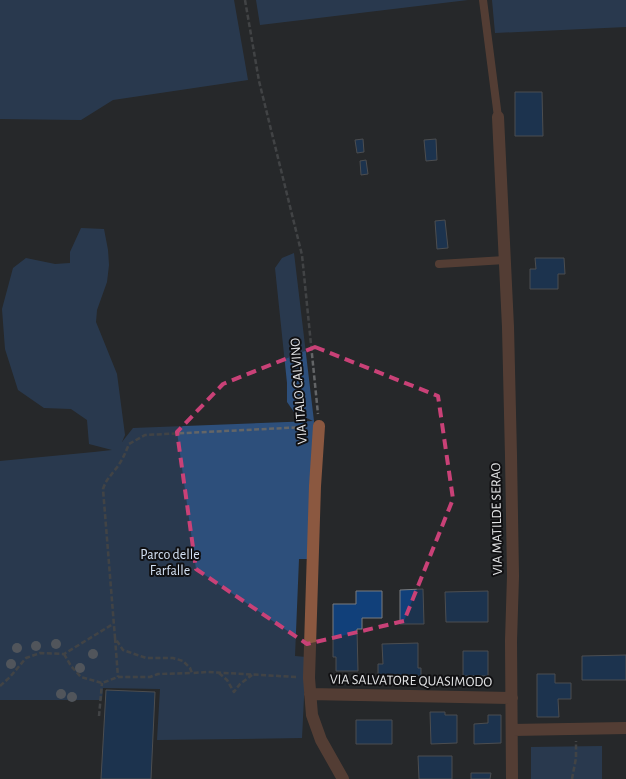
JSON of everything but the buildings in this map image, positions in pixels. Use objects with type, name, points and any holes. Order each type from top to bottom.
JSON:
[{"type":"street","name":"VIA MATILDE SERAO","points":[[498,118],[505,260],[511,456],[513,576],[511,641],[512,779]]},
{"type":"street","name":"VIA ITALO CALVINO","points":[[319,426],[315,486],[310,694],[312,715],[321,740],[343,779]]},
{"type":"street","name":"VIA SALVATORE QUASIMODO","points":[[310,694],[512,698]]},
{"type":"street","points":[[512,730],[626,728]]},
{"type":"lane","points":[[483,0],[498,118]]},
{"type":"lane","points":[[439,264],[505,260]]},
{"type":"path","name":"VIA ITALO CALVINO","points":[[245,0],[259,81],[302,255],[319,426]]},
{"type":"path","points":[[118,677],[103,489],[106,480],[125,455],[129,444],[144,435],[319,426]]},
{"type":"path","points":[[0,686],[26,658],[40,653],[64,654],[113,624]]},
{"type":"path","points":[[115,638],[124,650],[146,658],[173,658],[183,661],[192,673]]},
{"type":"path","points":[[64,654],[71,666],[81,677],[102,683],[118,677],[150,677],[158,674],[208,672],[309,678]]},
{"type":"path","points":[[218,672],[227,680],[234,692],[240,684],[252,675]]},
{"type":"path","points":[[99,716],[102,683]]},
{"type":"path","points":[[572,779],[576,758],[576,729]]},
{"type":"highlighted area","points":[[315,347],[438,396],[453,499],[404,621],[307,644],[196,569],[177,432],[223,384]]},
{"type":"green space","points":[[0,0],[234,0],[248,80],[113,100],[81,120],[0,119]]},
{"type":"green space","points":[[256,0],[468,0],[260,25]]},
{"type":"green space","points":[[492,0],[626,0],[626,27],[495,33]]},
{"type":"green space","name":"Parco delle Farfalle","points":[[81,228],[104,229],[109,265],[107,282],[97,310],[96,322],[117,374],[125,435],[122,442],[133,428],[313,421],[294,412],[287,402],[287,383],[275,268],[282,258],[294,253],[314,421],[310,559],[299,559],[295,656],[306,657],[302,738],[157,740],[160,689],[103,688],[102,700],[0,700],[0,461],[112,450],[89,444],[87,420],[71,409],[44,408],[18,390],[5,349],[2,309],[13,268],[26,258],[55,264],[70,263],[70,252]]},
{"type":"green space","points":[[602,746],[602,779],[531,779],[531,747]]}]
